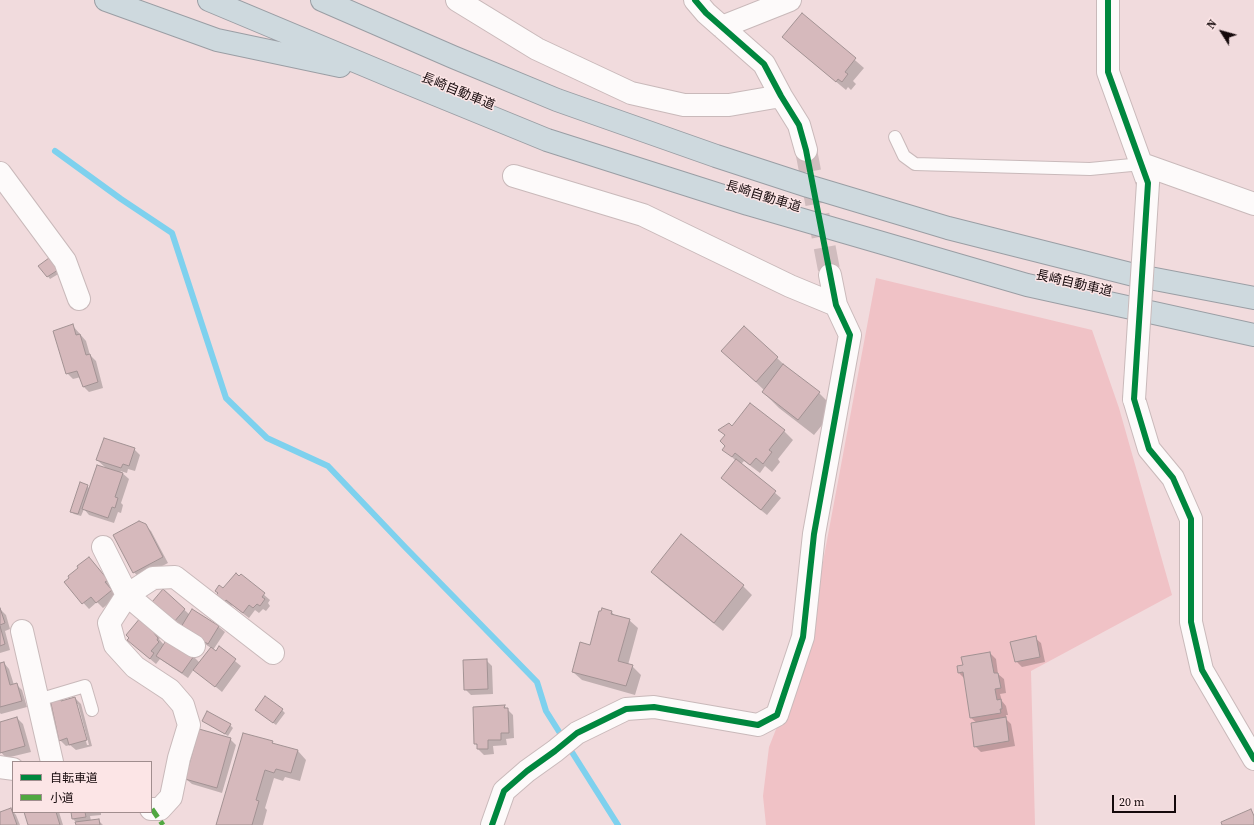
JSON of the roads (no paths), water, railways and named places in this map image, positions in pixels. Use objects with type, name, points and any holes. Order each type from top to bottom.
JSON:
[{"type":"highway","points":[[106,0],[216,40],[392,77]]},
{"type":"highway","name":"長崎自動車道","points":[[209,0],[547,140],[748,204],[1027,285],[1254,335]]},
{"type":"highway","name":"長崎自動車道","points":[[322,0],[557,100],[716,156],[808,186],[948,228],[1134,275],[1254,298]]},
{"type":"street","points":[[457,0],[537,49],[631,93],[684,105],[729,105],[781,96]]},
{"type":"street","points":[[695,0],[706,13],[764,64],[799,125],[806,150]]},
{"type":"street","points":[[722,27],[790,0]]},
{"type":"street","points":[[1108,0],[1108,72],[1145,174],[1134,399],[1149,449],[1173,478],[1191,518],[1191,622],[1202,670],[1254,759]]},
{"type":"street","points":[[0,173],[65,261],[79,299]]},
{"type":"street","points":[[1145,174],[1254,204]]},
{"type":"street","points":[[514,176],[643,215],[790,286],[836,305]]},
{"type":"street","points":[[492,825],[504,791],[527,771],[577,733],[626,709],[654,707],[715,716],[758,725],[777,715],[803,637],[814,534],[850,335],[836,305],[830,275]]},
{"type":"street","points":[[103,547],[127,595],[171,632],[194,646]]},
{"type":"street","points":[[152,810],[160,809],[171,797],[179,758],[189,725],[183,705],[170,690],[134,667],[115,645],[109,623],[127,595],[153,578],[175,577],[273,653]]},
{"type":"street","points":[[22,631],[52,761]]},
{"type":"street","points":[[0,767],[12,769]]},
{"type":"lane","points":[[895,137],[904,156],[915,164],[1090,169],[1145,174]]},
{"type":"lane","points":[[38,700],[85,686],[92,710]]},
{"type":"waterway","points":[[55,151],[121,199],[172,233],[226,398],[267,438],[328,466],[537,682],[546,711],[618,825]]},
{"type":"tunnel","points":[[806,150],[830,275]]}]
